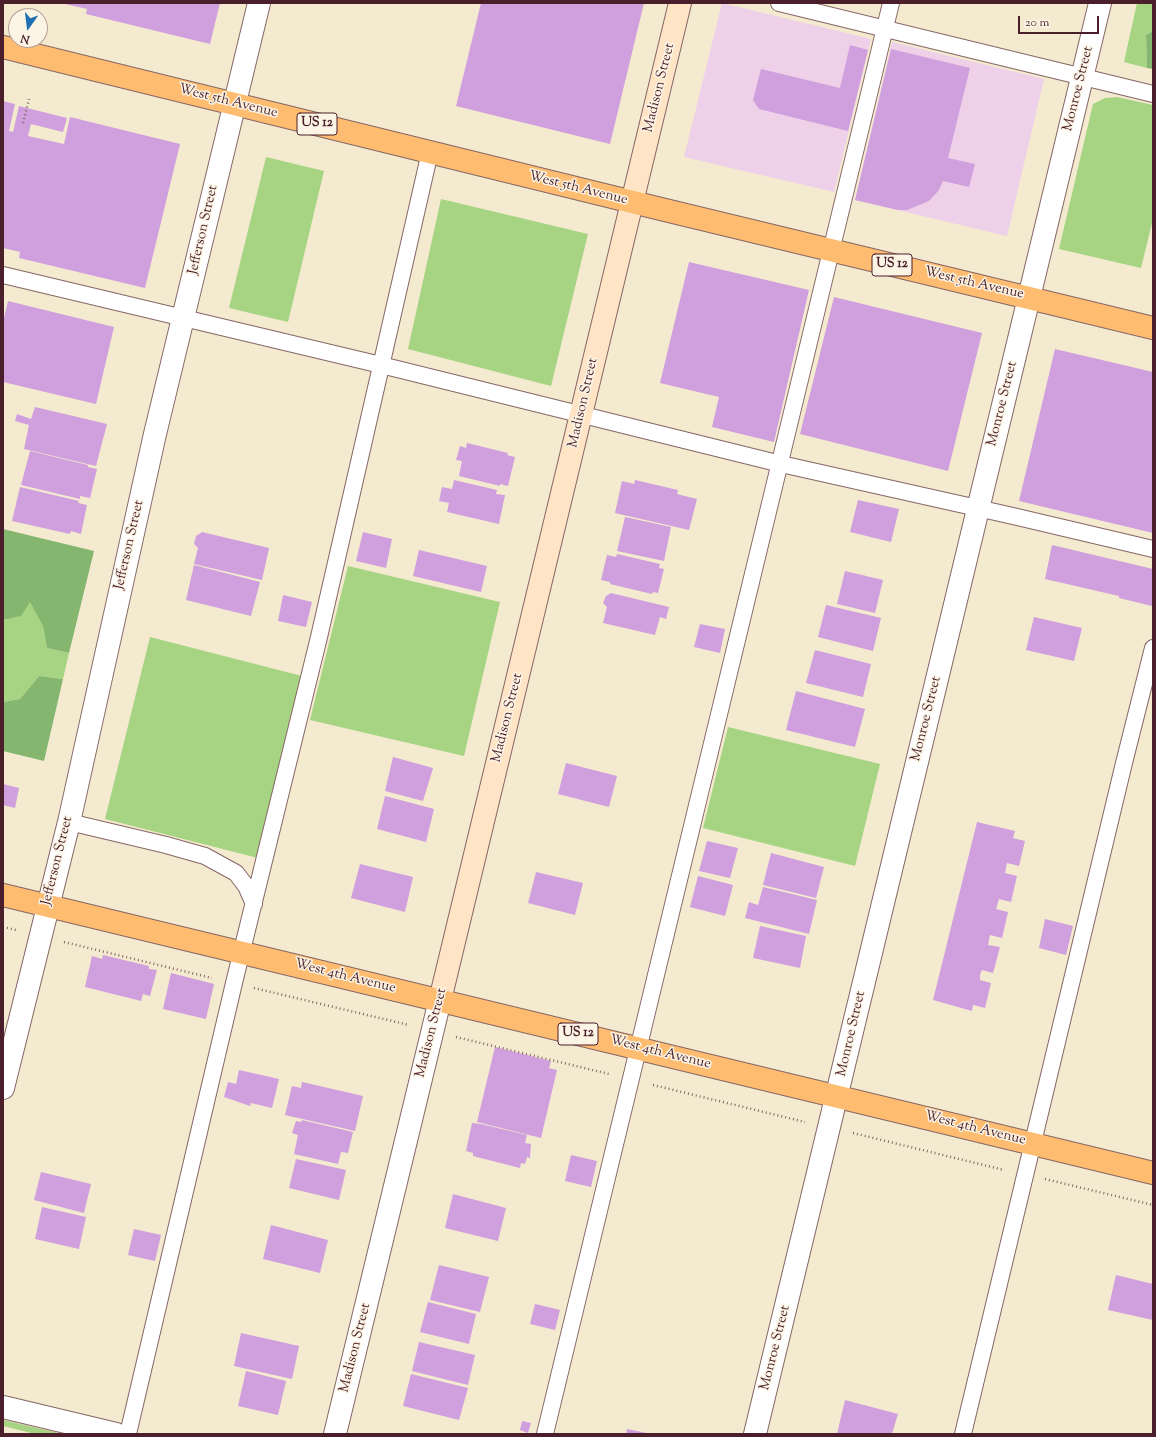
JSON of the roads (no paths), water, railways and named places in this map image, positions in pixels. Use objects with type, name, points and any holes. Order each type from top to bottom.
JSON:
[{"type":"main road","name":"West 5th Avenue","points":[[3,47],[632,202],[1153,328]]},
{"type":"main road","name":"West 4th Avenue","points":[[3,895],[1153,1173]]},
{"type":"street","name":"Jefferson Street","points":[[3,1088],[68,822],[183,318],[259,3]]},
{"type":"street","name":"Madison Street","points":[[336,1434],[680,3]]},
{"type":"street","name":"Monroe Street","points":[[754,1434],[837,1096],[1100,3]]},
{"type":"street","points":[[3,1407],[116,1434]]},
{"type":"lane","points":[[779,3],[1153,94]]},
{"type":"lane","points":[[545,1434],[637,1048],[781,464],[891,3]]},
{"type":"lane","points":[[128,1434],[242,952],[319,637],[430,152]]},
{"type":"lane","points":[[3,275],[381,365],[781,464],[1153,549]]},
{"type":"lane","points":[[963,1434],[1153,648]]},
{"type":"lane","points":[[68,822],[166,845],[205,856],[236,873],[246,886],[254,904]]}]
